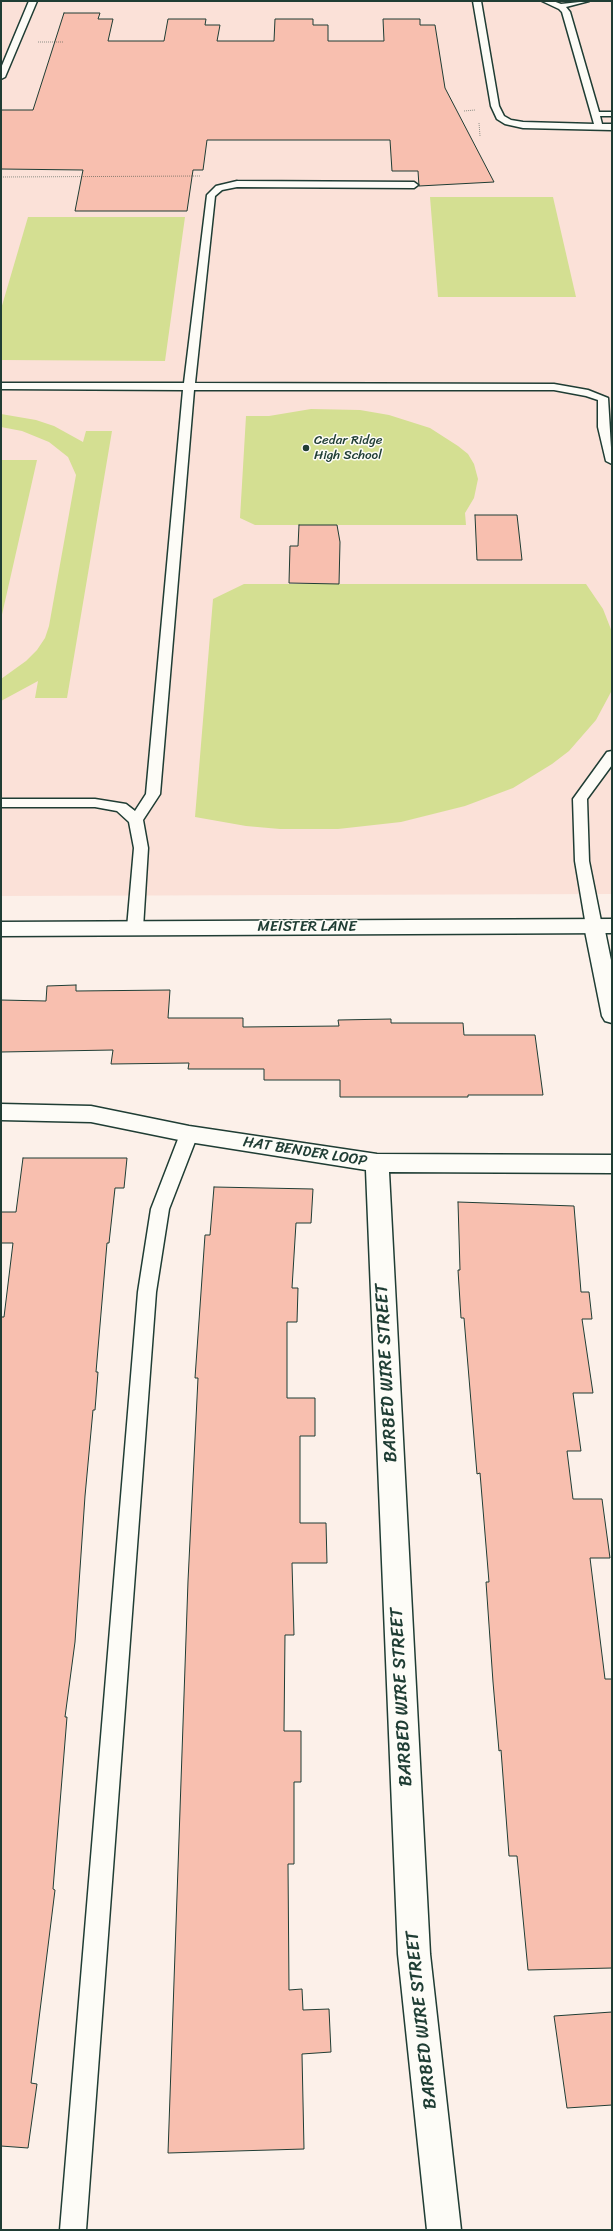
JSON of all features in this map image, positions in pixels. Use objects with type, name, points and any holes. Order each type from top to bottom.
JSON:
[{"type":"street","name":"MEISTER LANE","points":[[1,929],[603,926]]},
{"type":"street","points":[[603,926],[612,1016]]},
{"type":"street","name":"HAT BENDER LOOP","points":[[1,1112],[91,1114],[189,1134],[377,1163],[612,1164]]},
{"type":"street","name":"BARBED WIRE STREET","points":[[377,1163],[414,1954],[444,2230]]},
{"type":"lane","points":[[1,77],[33,1]]},
{"type":"lane","points":[[477,1],[495,106],[500,117],[508,122],[523,125],[612,127]]},
{"type":"lane","points":[[546,1],[560,6],[566,12],[599,127]]},
{"type":"lane","points":[[560,6],[585,1]]},
{"type":"lane","points":[[596,114],[612,114]]},
{"type":"lane","points":[[136,820],[153,794],[189,386],[210,199],[215,190],[237,184],[414,185]]},
{"type":"lane","points":[[1,386],[554,387],[608,395],[604,427],[612,461]]},
{"type":"lane","points":[[603,926],[582,861],[580,799],[612,755]]},
{"type":"lane","points":[[1,803],[101,804],[121,807],[136,820],[140,848],[135,928]]},
{"type":"lane","points":[[73,2230],[147,1292],[160,1209],[189,1134]]},
{"type":"path","points":[[32,42],[64,42]]},
{"type":"path","points":[[464,111],[478,109]]},
{"type":"path","points":[[1,177],[205,176]]},
{"type":"shaded area","name":"Cedar Ridge High School","points":[[1,1],[612,1],[612,894],[1,896]]},
{"type":"green space","points":[[430,197],[553,197],[576,297],[438,297]]},
{"type":"green space","points":[[28,217],[185,217],[165,361],[1,360],[1,309]]},
{"type":"green space","points":[[311,409],[360,410],[389,415],[430,428],[458,446],[468,454],[474,464],[478,479],[474,498],[465,513],[466,525],[255,525],[240,518],[246,416],[269,416]]},
{"type":"green space","points":[[1,414],[36,420],[54,426],[83,442],[86,431],[112,431],[67,698],[35,698],[38,681],[1,701],[1,679],[26,661],[37,650],[45,638],[49,626],[76,475],[68,457],[49,442],[22,431],[1,427]]},
{"type":"green space","points":[[1,460],[37,460],[1,619]]},
{"type":"green space","points":[[244,584],[586,584],[603,609],[612,632],[611,692],[596,720],[569,751],[552,764],[513,788],[465,806],[401,822],[338,829],[280,829],[246,826],[195,817],[213,599]]},
{"type":"building","points":[[64,13],[100,13],[98,19],[113,19],[108,41],[164,41],[168,19],[206,19],[205,25],[220,25],[217,41],[274,41],[275,19],[313,19],[313,25],[328,25],[328,41],[384,41],[383,19],[420,19],[420,25],[435,25],[445,88],[494,182],[419,186],[418,171],[392,171],[390,140],[207,140],[203,170],[193,170],[187,211],[75,211],[83,170],[1,169],[1,110],[33,110]]},
{"type":"building","points":[[475,515],[517,515],[522,560],[477,560]]},
{"type":"building","points":[[299,525],[337,525],[340,542],[339,584],[289,583],[290,546],[298,546]]},
{"type":"building","points":[[76,985],[76,991],[170,990],[168,1018],[243,1018],[243,1027],[339,1026],[338,1020],[391,1019],[391,1023],[463,1023],[464,1035],[535,1035],[543,1095],[468,1095],[468,1097],[340,1097],[340,1080],[264,1080],[264,1069],[188,1069],[189,1063],[111,1064],[113,1050],[1,1052],[1,1000],[46,1001],[47,986]]},
{"type":"building","points":[[23,1158],[127,1158],[124,1188],[115,1188],[109,1243],[107,1243],[96,1372],[98,1372],[95,1410],[93,1410],[85,1496],[75,1642],[65,1717],[67,1717],[53,1889],[55,1890],[31,2083],[37,2084],[28,2148],[1,2146],[1,1317],[4,1317],[13,1243],[1,1243],[1,1212],[16,1212]]},
{"type":"building","points":[[214,1187],[313,1189],[311,1223],[296,1223],[292,1288],[298,1288],[297,1322],[287,1322],[287,1398],[315,1398],[315,1436],[300,1436],[300,1523],[326,1523],[327,1563],[292,1563],[294,1635],[285,1635],[284,1731],[301,1731],[301,1782],[294,1782],[294,1864],[288,1864],[289,1990],[302,1989],[303,2010],[329,2009],[331,2052],[302,2054],[304,2149],[168,2153],[188,1581],[198,1378],[195,1378],[205,1235],[210,1235]]},
{"type":"building","points":[[458,1202],[574,1206],[581,1292],[589,1292],[592,1319],[582,1319],[593,1393],[573,1393],[581,1451],[567,1451],[573,1499],[602,1499],[610,1558],[590,1558],[605,1679],[612,1679],[612,1968],[528,1970],[517,1856],[509,1856],[501,1750],[499,1751],[486,1582],[489,1582],[480,1473],[477,1474],[464,1318],[461,1318],[458,1270],[460,1270]]},
{"type":"building","points":[[612,2012],[612,2105],[567,2108],[554,2016]]},
{"type":"place","name":"Cedar Ridge High School","points":[[306,448]]}]
